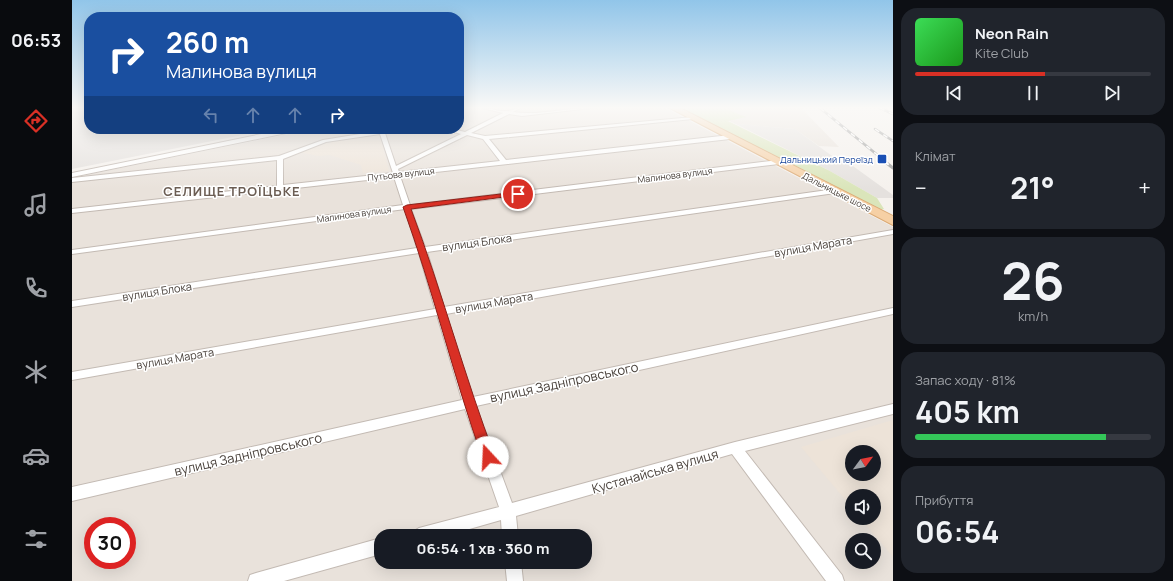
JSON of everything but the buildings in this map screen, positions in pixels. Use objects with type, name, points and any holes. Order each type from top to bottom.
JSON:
[{"type":"main road","name":"Дальницьке шосе","points":[[730,136],[893,221]]},
{"type":"street","points":[[72,175],[266,135]]},
{"type":"street","points":[[72,180],[280,158],[325,141],[355,135]]},
{"type":"street","points":[[383,135],[422,250],[469,403],[508,512],[509,529]]},
{"type":"street","points":[[395,172],[463,135]]},
{"type":"street","points":[[475,135],[485,138],[515,135]]},
{"type":"street","name":"Путьова вулиця","points":[[72,211],[395,172],[504,162],[730,136]]},
{"type":"street","points":[[485,138],[504,162]]},
{"type":"street","points":[[280,158],[280,187]]},
{"type":"street","name":"Малинова вулиця","points":[[72,252],[407,207],[779,162]]},
{"type":"street","name":"вулиця Блока","points":[[72,304],[422,250],[835,191]]},
{"type":"street","name":"вулиця Марата","points":[[72,376],[893,232]]},
{"type":"street","name":"вулиця Задніпровського","points":[[72,494],[469,403],[893,311]]},
{"type":"street","name":"Кустанайська вулиця","points":[[445,529],[735,448],[893,410]]},
{"type":"street","points":[[735,448],[836,581]]},
{"type":"street","points":[[256,581],[374,548]]},
{"type":"street","points":[[514,569],[515,581]]},
{"type":"shaded area","points":[[72,135],[241,135],[72,169]]},
{"type":"shaded area","points":[[283,135],[717,135],[893,227],[893,581],[72,581],[72,178]]},
{"type":"shaded area","points":[[366,135],[380,135],[389,171],[363,173],[361,165],[330,155],[318,156],[300,152],[342,139]]},
{"type":"shaded area","points":[[758,135],[803,135],[839,161],[846,161],[893,195],[893,198],[877,198],[830,171]]},
{"type":"shaded area","points":[[804,135],[827,135],[839,147],[819,146]]},
{"type":"shaded area","points":[[893,420],[893,557],[881,543],[881,533],[873,533],[866,525],[881,525],[881,489],[845,489],[845,500],[801,447]]},
{"type":"green space","points":[[731,135],[757,135],[830,171],[877,198],[884,209],[879,210]]},
{"type":"railway","points":[[853,135],[886,162]]},
{"type":"railway","points":[[884,135],[893,141]]},
{"type":"railway","points":[[884,161],[893,168]]},
{"type":"place","name":"Дальницький Переїзд","points":[[882,159]]},
{"type":"district","name":"СЕЛИЩЕ ТРОЇЦЬКЕ","points":[[232,191]]},
{"type":"route","points":[[488,457],[469,403],[422,250],[407,207],[518,194]]}]
